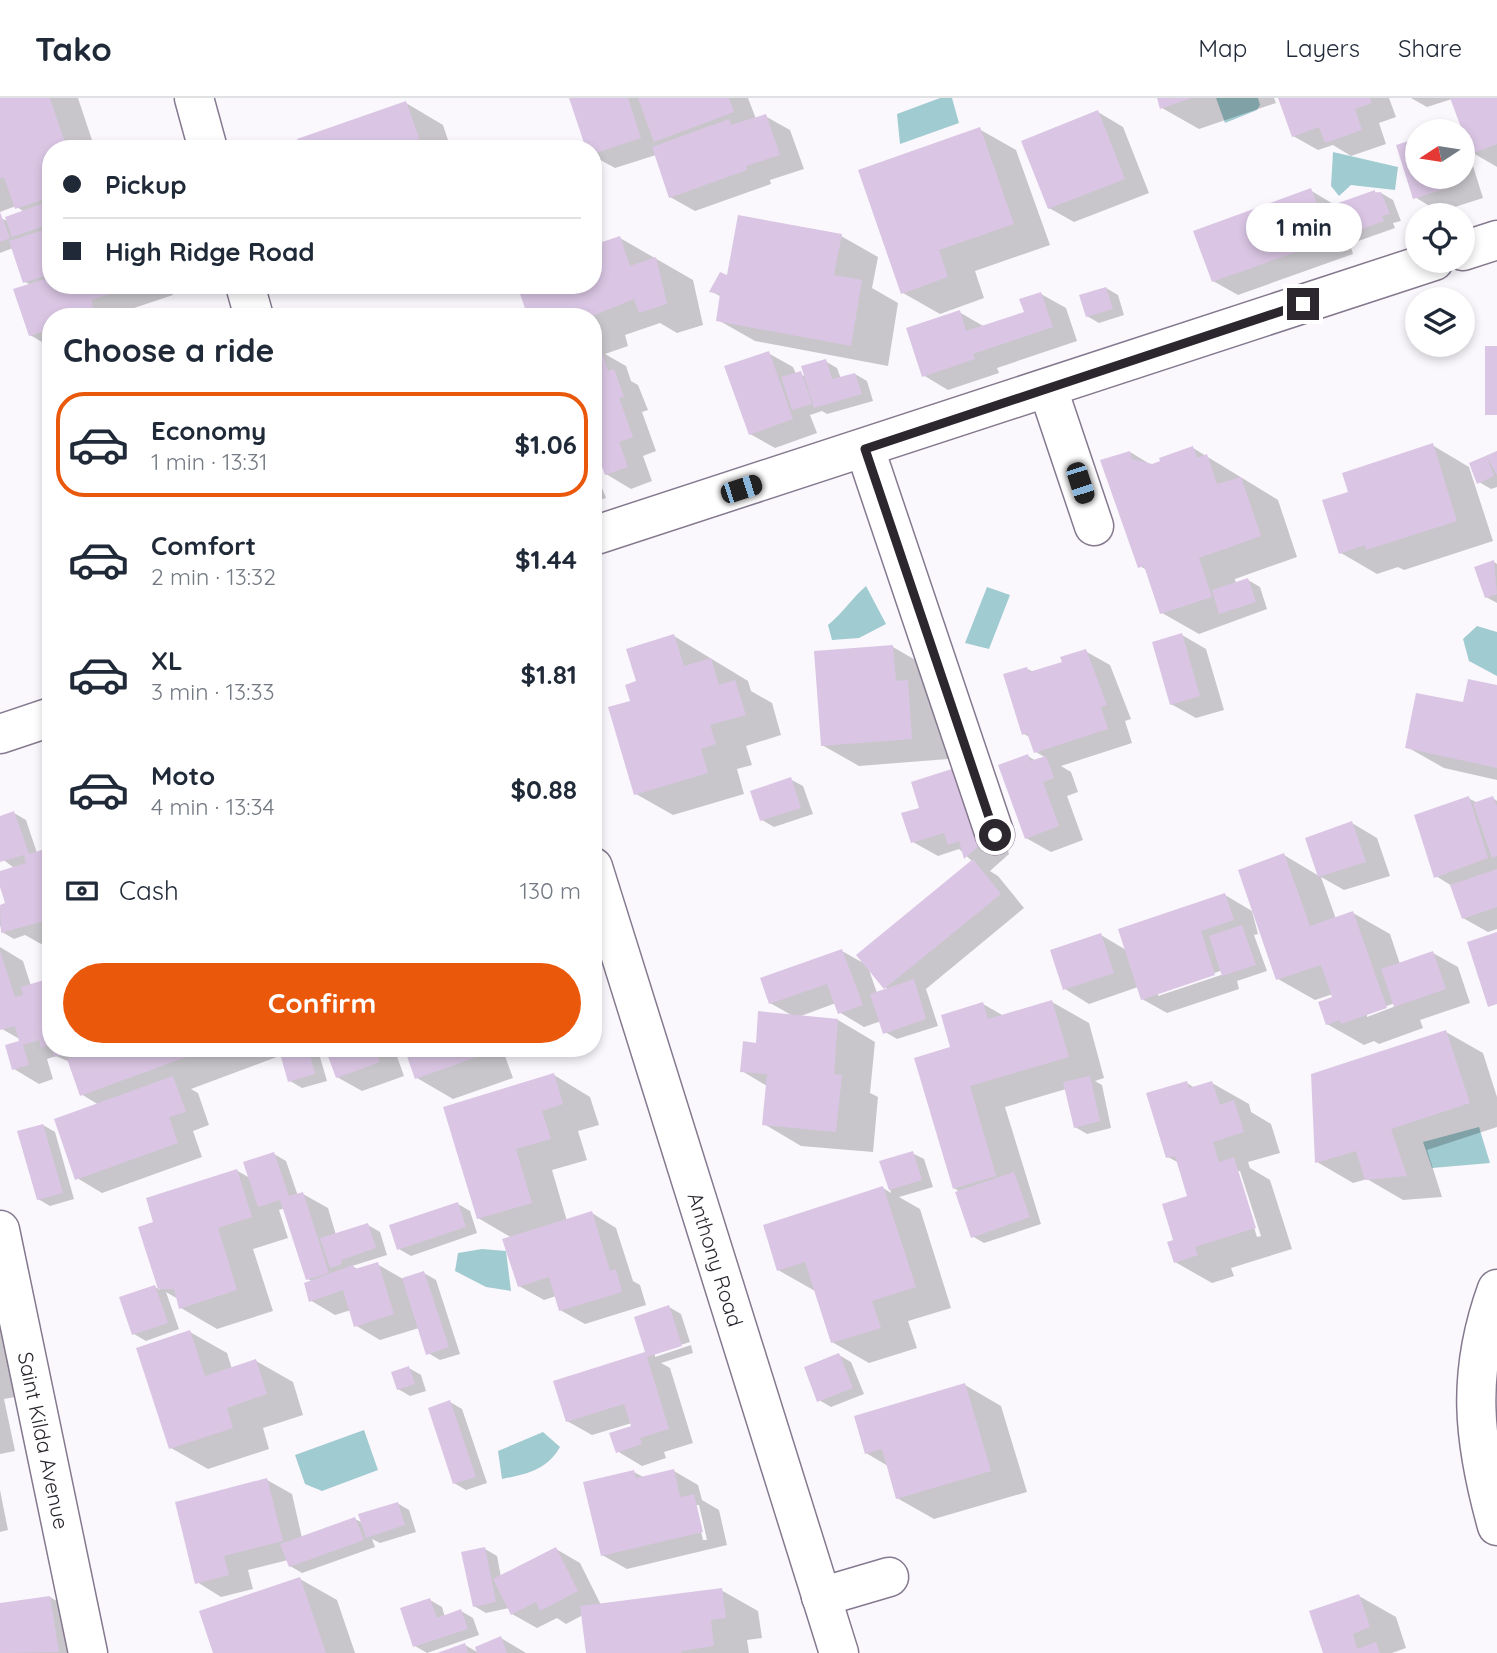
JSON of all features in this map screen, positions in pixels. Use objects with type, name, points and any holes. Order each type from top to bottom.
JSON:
[{"type":"street","points":[[194,98],[206,140]]},
{"type":"street","points":[[1475,247],[1497,240]]},
{"type":"street","points":[[602,533],[1405,271]]},
{"type":"street","points":[[1048,389],[1094,526]]},
{"type":"street","points":[[865,449],[995,835]]},
{"type":"street","points":[[0,734],[42,720]]},
{"type":"street","name":"Anthony Road","points":[[602,896],[839,1653]]},
{"type":"street","name":"Saint Kilda Avenue","points":[[0,1230],[88,1653]]},
{"type":"street","points":[[1497,1289],[1483,1327],[1475,1383],[1480,1466],[1497,1526]]},
{"type":"street","points":[[821,1597],[889,1577]]},
{"type":"water","points":[[940,98],[952,98],[959,123],[900,144],[897,114]]},
{"type":"water","points":[[1216,98],[1258,98],[1260,105],[1257,110],[1225,123]]},
{"type":"water","points":[[1333,152],[1398,167],[1395,190],[1351,185],[1339,196],[1331,186]]},
{"type":"water","points":[[866,586],[886,624],[859,638],[832,640],[828,625]]},
{"type":"water","points":[[987,587],[1010,595],[989,649],[965,643]]},
{"type":"water","points":[[1477,626],[1497,632],[1497,676],[1469,661],[1463,639]]},
{"type":"water","points":[[1479,1127],[1490,1163],[1432,1168],[1423,1142]]},
{"type":"water","points":[[482,1249],[506,1251],[511,1291],[486,1287],[455,1271],[458,1253]]},
{"type":"water","points":[[364,1430],[378,1470],[322,1491],[305,1484],[295,1455]]},
{"type":"water","points":[[543,1432],[560,1447],[555,1455],[536,1470],[502,1479],[498,1451]]},
{"type":"building","points":[[0,98],[50,98],[64,140],[42,140],[42,200],[15,209],[4,177],[0,178]]},
{"type":"building","points":[[569,98],[628,98],[641,138],[602,151],[602,140],[583,140]]},
{"type":"building","points":[[638,98],[729,98],[734,112],[654,142]]},
{"type":"building","points":[[1157,98],[1191,98],[1160,109]]},
{"type":"building","points":[[1278,98],[1370,98],[1372,103],[1355,109],[1362,130],[1325,143],[1319,127],[1292,137]]},
{"type":"building","points":[[1450,98],[1497,98],[1497,144],[1475,152],[1475,119],[1458,119]]},
{"type":"building","points":[[406,101],[420,140],[297,140]]},
{"type":"building","points":[[1098,110],[1125,179],[1048,209],[1021,141]]},
{"type":"building","points":[[766,114],[780,155],[669,198],[652,147],[729,119],[731,125]]},
{"type":"building","points":[[980,127],[1014,224],[939,250],[948,277],[901,294],[858,170]]},
{"type":"building","points":[[1405,142],[1405,174],[1396,145]]},
{"type":"building","points":[[1311,188],[1330,240],[1212,282],[1193,231]]},
{"type":"building","points":[[1410,189],[1444,189],[1413,199]]},
{"type":"building","points":[[1375,190],[1375,193],[1381,192],[1390,214],[1382,216],[1384,221],[1332,240],[1321,209]]},
{"type":"building","points":[[42,204],[42,227],[12,237],[5,217]]},
{"type":"building","points":[[0,212],[10,238],[0,242]]},
{"type":"building","points":[[738,215],[842,234],[834,275],[862,280],[851,346],[716,321],[720,294],[709,292],[720,272],[727,275]]},
{"type":"building","points":[[42,230],[42,277],[23,283],[9,241]]},
{"type":"building","points":[[620,236],[630,266],[656,257],[667,304],[639,313],[634,299],[602,312],[602,308],[525,308],[520,294],[602,294],[602,242]]},
{"type":"building","points":[[42,280],[42,294],[110,294],[91,300],[93,308],[42,308],[42,332],[29,336],[13,289]]},
{"type":"building","points":[[1106,287],[1113,309],[1086,317],[1079,295]]},
{"type":"building","points":[[1041,292],[1053,327],[973,354],[975,359],[922,377],[906,328],[960,310],[966,331],[1024,312],[1019,299]]},
{"type":"building","points":[[1485,346],[1497,346],[1497,415],[1485,415]]},
{"type":"building","points":[[769,351],[793,419],[749,435],[724,366]]},
{"type":"building","points":[[602,353],[608,371],[614,369],[624,397],[619,398],[633,437],[619,442],[628,467],[605,475],[602,467]]},
{"type":"building","points":[[826,359],[832,379],[855,373],[862,394],[814,408],[801,366]]},
{"type":"building","points":[[801,371],[812,404],[792,410],[781,377]]},
{"type":"building","points":[[1433,443],[1457,521],[1366,550],[1365,545],[1339,554],[1322,500],[1348,492],[1342,473]]},
{"type":"building","points":[[1193,446],[1197,458],[1207,454],[1217,484],[1241,477],[1261,536],[1199,558],[1212,597],[1160,614],[1144,566],[1138,568],[1100,460],[1130,451],[1132,459],[1152,464],[1160,461],[1159,458]]},
{"type":"building","points":[[1497,451],[1497,475],[1487,458],[1494,476],[1477,484],[1469,463]]},
{"type":"building","points":[[1494,560],[1497,594],[1485,598],[1474,567]]},
{"type":"building","points":[[1248,578],[1256,602],[1219,614],[1212,590]]},
{"type":"building","points":[[1182,633],[1200,696],[1170,705],[1152,642]]},
{"type":"building","points":[[674,634],[684,666],[711,658],[719,685],[735,680],[746,715],[710,725],[716,744],[701,749],[708,773],[634,795],[608,707],[630,701],[625,685],[636,681],[626,649]]},
{"type":"building","points":[[893,645],[896,681],[908,680],[912,739],[821,746],[814,651]]},
{"type":"building","points":[[1086,649],[1107,705],[1101,707],[1108,729],[1034,753],[1027,733],[1022,735],[1003,674],[1027,667],[1029,672],[1062,662],[1060,657]]},
{"type":"building","points":[[1468,679],[1497,685],[1497,768],[1405,748],[1416,693],[1463,702]]},
{"type":"building","points":[[1028,754],[1030,761],[1046,756],[1054,778],[1043,782],[1059,826],[1025,839],[998,765]]},
{"type":"building","points":[[961,766],[985,840],[964,859],[959,841],[948,845],[944,833],[911,843],[901,813],[919,808],[911,782]]},
{"type":"building","points":[[791,777],[801,808],[760,821],[750,791]]},
{"type":"building","points":[[1469,796],[1488,858],[1434,878],[1414,815]]},
{"type":"building","points":[[1493,796],[1497,806],[1497,856],[1492,858],[1473,803]]},
{"type":"building","points":[[14,811],[29,854],[42,850],[42,922],[1,933],[0,905],[5,903],[0,887],[0,871],[26,863],[24,855],[0,862],[0,816]]},
{"type":"building","points":[[1352,821],[1366,862],[1318,877],[1305,838]]},
{"type":"building","points":[[1284,853],[1310,926],[1353,911],[1387,1008],[1341,1024],[1340,1020],[1326,1025],[1318,1002],[1332,997],[1321,965],[1276,980],[1238,870]]},
{"type":"building","points":[[973,859],[1001,894],[884,989],[856,955]]},
{"type":"building","points":[[1497,869],[1497,907],[1462,919],[1450,885]]},
{"type":"building","points":[[1225,893],[1234,920],[1201,931],[1215,975],[1141,1000],[1118,929]]},
{"type":"building","points":[[1242,925],[1256,965],[1222,976],[1209,936]]},
{"type":"building","points":[[1497,932],[1497,1004],[1488,1007],[1467,942]]},
{"type":"building","points":[[1101,933],[1114,973],[1063,990],[1050,950]]},
{"type":"building","points":[[842,949],[863,1005],[838,1014],[827,984],[769,1004],[760,978]]},
{"type":"building","points":[[0,951],[15,997],[23,995],[21,987],[42,981],[42,1048],[39,1040],[23,1045],[29,1065],[12,1070],[5,1045],[19,1041],[15,1026],[0,1030]]},
{"type":"building","points":[[1433,951],[1446,989],[1394,1007],[1381,969]]},
{"type":"building","points":[[914,979],[926,1019],[883,1034],[870,994]]},
{"type":"building","points":[[1052,1000],[1069,1057],[970,1086],[996,1176],[953,1189],[914,1058],[950,1047],[941,1015],[983,1002],[988,1019]]},
{"type":"building","points":[[758,1011],[838,1019],[834,1074],[842,1075],[836,1132],[762,1125],[767,1074],[740,1072],[743,1041],[756,1043]]},
{"type":"building","points":[[1446,1030],[1470,1103],[1391,1129],[1407,1176],[1365,1180],[1356,1151],[1315,1163],[1311,1074]]},
{"type":"building","points":[[72,1057],[186,1057],[80,1096],[67,1059]]},
{"type":"building","points":[[281,1057],[310,1057],[315,1074],[288,1082]]},
{"type":"building","points":[[328,1057],[378,1057],[380,1062],[336,1078]]},
{"type":"building","points":[[407,1057],[477,1057],[415,1079]]},
{"type":"building","points":[[554,1073],[563,1104],[542,1111],[551,1139],[516,1149],[532,1203],[477,1219],[443,1107]]},
{"type":"building","points":[[173,1076],[186,1112],[169,1117],[178,1143],[75,1180],[54,1119]]},
{"type":"building","points":[[1090,1076],[1100,1121],[1074,1128],[1063,1082]]},
{"type":"building","points":[[1187,1081],[1189,1088],[1212,1081],[1220,1105],[1234,1100],[1244,1132],[1213,1142],[1219,1162],[1234,1157],[1256,1228],[1195,1247],[1198,1255],[1174,1263],[1167,1242],[1173,1240],[1162,1204],[1187,1196],[1175,1156],[1166,1158],[1146,1093]]},
{"type":"building","points":[[43,1124],[63,1193],[37,1200],[17,1131]]},
{"type":"building","points":[[913,1151],[922,1180],[889,1190],[879,1161]]},
{"type":"building","points":[[274,1152],[289,1196],[303,1192],[329,1273],[306,1280],[280,1200],[258,1207],[243,1162]]},
{"type":"building","points":[[237,1169],[252,1217],[218,1228],[237,1290],[179,1309],[174,1289],[158,1289],[138,1227],[153,1222],[146,1198]]},
{"type":"building","points":[[1014,1172],[1030,1217],[971,1238],[955,1192]]},
{"type":"building","points":[[883,1186],[916,1287],[872,1301],[881,1328],[831,1343],[805,1262],[777,1271],[763,1225]]},
{"type":"building","points":[[458,1202],[466,1227],[397,1250],[389,1225]]},
{"type":"building","points":[[592,1211],[610,1271],[616,1269],[622,1292],[559,1311],[549,1277],[518,1287],[502,1239]]},
{"type":"building","points":[[368,1223],[376,1248],[341,1260],[342,1264],[330,1268],[320,1238]]},
{"type":"building","points":[[378,1262],[394,1314],[354,1327],[343,1290],[309,1302],[304,1283],[353,1265],[355,1269]]},
{"type":"building","points":[[424,1271],[449,1347],[426,1355],[402,1278]]},
{"type":"building","points":[[155,1285],[168,1323],[132,1335],[119,1297]]},
{"type":"building","points":[[669,1305],[682,1346],[647,1357],[669,1429],[640,1438],[642,1444],[616,1453],[609,1433],[631,1426],[624,1404],[566,1422],[553,1381],[645,1352],[634,1317]]},
{"type":"building","points":[[190,1330],[205,1376],[256,1359],[267,1394],[227,1408],[233,1428],[169,1449],[136,1348]]},
{"type":"building","points":[[839,1353],[853,1388],[817,1402],[804,1367]]},
{"type":"building","points":[[409,1366],[415,1384],[397,1390],[391,1372]]},
{"type":"building","points":[[965,1383],[991,1471],[896,1499],[882,1449],[865,1454],[854,1416]]},
{"type":"building","points":[[450,1400],[476,1477],[453,1484],[428,1408]]},
{"type":"building","points":[[674,1469],[680,1497],[694,1494],[703,1532],[601,1556],[583,1482],[634,1470],[636,1478]]},
{"type":"building","points":[[267,1478],[283,1541],[224,1556],[229,1575],[195,1584],[175,1502]]},
{"type":"building","points":[[398,1502],[405,1525],[366,1538],[358,1514]]},
{"type":"building","points":[[355,1517],[364,1540],[289,1567],[280,1544]]},
{"type":"building","points":[[485,1547],[496,1602],[473,1607],[461,1552]]},
{"type":"building","points":[[556,1547],[578,1591],[540,1611],[536,1602],[511,1615],[493,1579]]},
{"type":"building","points":[[300,1577],[326,1653],[213,1653],[199,1611]]},
{"type":"building","points":[[722,1588],[726,1618],[711,1620],[714,1646],[681,1651],[682,1653],[586,1653],[580,1606]]},
{"type":"building","points":[[1359,1594],[1370,1627],[1353,1634],[1357,1649],[1376,1642],[1380,1653],[1323,1653],[1309,1611]]},
{"type":"building","points":[[50,1596],[59,1652],[0,1653],[0,1603]]},
{"type":"building","points":[[430,1598],[437,1618],[461,1609],[468,1629],[413,1647],[400,1608]]},
{"type":"building","points":[[501,1636],[507,1653],[477,1653],[475,1647]]},
{"type":"building","points":[[465,1643],[468,1653],[437,1653]]},
{"type":"route","points":[[995,835],[925,620],[865,449],[1303,304]]}]
